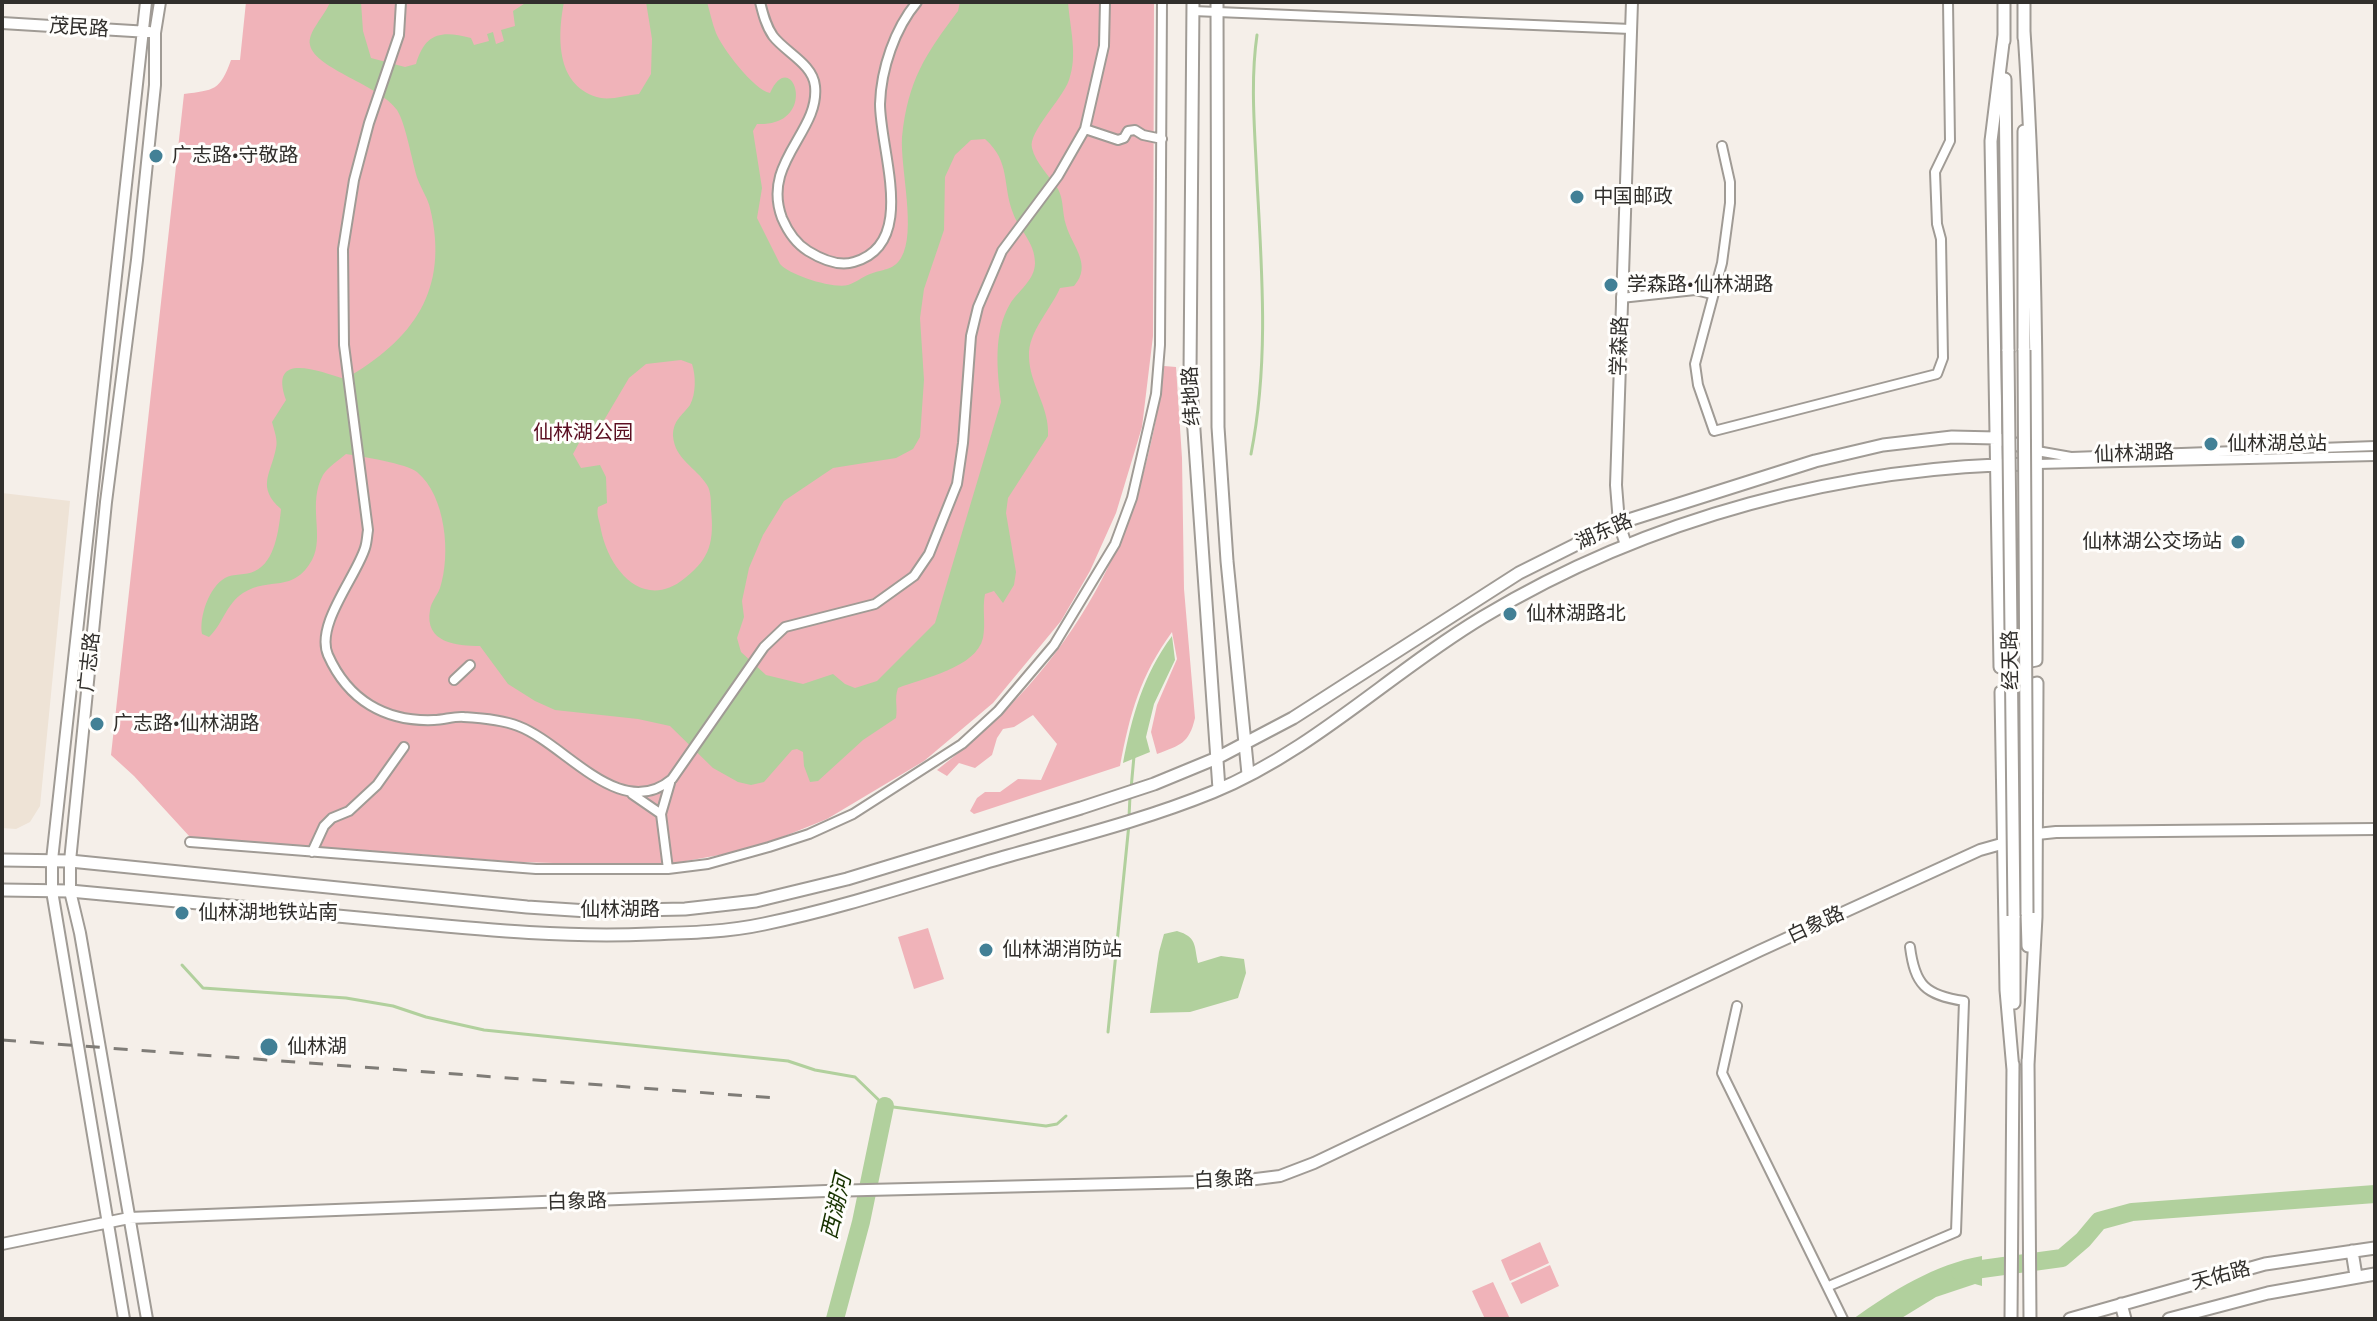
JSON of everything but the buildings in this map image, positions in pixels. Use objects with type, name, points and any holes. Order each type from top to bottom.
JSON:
[{"type":"main road","name":"经天路","points":[[2004,2],[2014,916],[2011,1319]]},
{"type":"main road","name":"经天路","points":[[2024,2],[2030,1319]]},
{"type":"main road","name":"纬地路","points":[[1217,6],[1218,427],[1227,561],[1248,774]]},
{"type":"main road","name":"纬地路","points":[[1193,7],[1190,373],[1219,789]]},
{"type":"main road","points":[[2004,35],[1991,141],[2000,667],[2036,660],[2037,458],[2032,150],[2024,31]]},
{"type":"main road","name":"湖东路","points":[[1217,758],[1293,718],[1519,573],[1619,523],[1815,461],[1883,445],[1952,437],[1996,438],[2037,458]]},
{"type":"main road","name":"湖东路","points":[[1219,789],[1328,728],[1480,618],[1538,586],[1626,545],[1742,507],[1879,475],[2037,458]]},
{"type":"main road","points":[[2017,663],[2018,688]]},
{"type":"main road","points":[[2013,1070],[2006,990],[2001,692],[2037,683],[2036,917],[2028,1065]]},
{"type":"main road","name":"仙林湖路","points":[[2,860],[70,861],[527,907],[648,911],[756,901],[847,879],[1154,784],[1217,758]]},
{"type":"main road","name":"仙林湖路","points":[[2,890],[70,891],[552,934],[647,934],[761,925],[1112,826],[1219,789]]},
{"type":"main road","points":[[647,934],[648,911]]},
{"type":"main road","name":"天佑路","points":[[2070,1319],[2265,1264],[2375,1248]]},
{"type":"main road","points":[[2352,1251],[2356,1276]]},
{"type":"main road","name":"天佑路","points":[[2169,1319],[2268,1293],[2375,1274]]},
{"type":"main road","points":[[2121,1304],[2125,1319]]},
{"type":"street","name":"广志路","points":[[124,1319],[65,979],[52,891],[52,860],[146,2]]},
{"type":"street","name":"广志路","points":[[147,1319],[70,891],[70,861],[106,502],[141,219],[160,2]]},
{"type":"street","points":[[401,2],[402,19],[394,52],[354,180],[344,236],[342,293],[347,368],[368,530],[365,548],[331,620],[325,647],[354,695],[390,714],[416,719],[463,717],[515,724],[541,736],[598,779],[627,792],[661,814]]},
{"type":"street","points":[[760,2],[774,38],[808,69],[815,83],[808,117],[779,178],[778,205],[790,235],[802,247],[825,260],[849,264],[871,255],[880,247],[888,232],[891,199],[882,125],[882,86],[904,19],[917,2]]},
{"type":"street","points":[[668,869],[661,814],[672,779],[764,647],[785,627],[875,604],[914,576],[929,554],[957,484],[971,336],[978,307],[997,262],[1016,231],[1058,176],[1085,129],[1104,46],[1105,2]]},
{"type":"street","points":[[190,842],[536,869],[668,869],[708,864],[809,834],[853,814],[962,744],[998,711],[1054,645],[1115,544],[1147,443],[1156,394],[1160,345],[1162,2]]},
{"type":"street","name":"学森路","points":[[1626,545],[1619,523],[1616,485],[1632,2]]},
{"type":"street","points":[[1722,146],[1730,182],[1730,203],[1722,263],[1695,364],[1698,385],[1714,431],[1937,374],[1943,358],[1941,239],[1937,224],[1935,172],[1950,141],[1948,2]]},
{"type":"street","points":[[1193,7],[1631,29]]},
{"type":"street","name":"茂民路","points":[[2,23],[155,33]]},
{"type":"street","points":[[1085,129],[1118,140],[1124,138],[1128,131],[1135,130],[1162,139]]},
{"type":"street","points":[[1621,298],[1695,290],[1712,294]]},
{"type":"street","name":"仙林湖路","points":[[2037,458],[2375,446]]},
{"type":"street","name":"仙林湖路","points":[[2037,458],[2375,456]]},
{"type":"street","points":[[454,680],[470,665]]},
{"type":"street","points":[[312,852],[324,826],[332,818],[349,811],[377,785],[404,747]]},
{"type":"street","points":[[627,792],[652,791],[672,779]]},
{"type":"street","name":"白象路","points":[[2,1244],[129,1218],[826,1191],[1240,1181],[1280,1176],[1314,1163],[1773,944],[2003,842],[2037,834],[2375,829]]},
{"type":"street","points":[[1829,1286],[1956,1232],[1964,1001],[1941,998],[1923,987],[1913,972],[1910,947]]},
{"type":"street","points":[[65,979],[70,974],[87,977]]},
{"type":"street","points":[[1737,1006],[1722,1073],[1841,1314]]},
{"type":"shaded area","points":[[330,2],[361,2],[363,31],[371,58],[405,67],[416,64],[424,46],[436,36],[451,34],[471,38],[474,45],[489,41],[487,34],[493,32],[496,44],[504,41],[501,30],[515,26],[513,11],[527,2],[564,2],[560,31],[563,60],[568,73],[575,84],[586,92],[601,98],[615,98],[639,94],[651,74],[652,39],[646,2],[707,2],[719,40],[747,77],[770,93],[778,80],[786,78],[796,91],[795,103],[789,114],[777,122],[757,124],[753,131],[762,188],[757,218],[780,264],[812,280],[841,286],[891,267],[901,258],[906,247],[908,216],[902,150],[905,117],[920,69],[958,11],[960,2],[1068,2],[1072,71],[1065,88],[1035,133],[1032,148],[1039,164],[1060,193],[1066,225],[1082,271],[1074,286],[1060,288],[1036,329],[1030,347],[1032,376],[1046,415],[1048,436],[1008,498],[1006,513],[1016,572],[1014,585],[1003,603],[994,591],[985,594],[983,638],[970,657],[947,670],[898,688],[896,718],[863,740],[818,781],[810,782],[803,752],[797,749],[792,750],[764,782],[751,785],[738,782],[713,768],[670,726],[638,719],[555,710],[508,684],[480,646],[452,643],[437,636],[429,621],[443,575],[444,527],[427,483],[417,472],[394,463],[346,454],[331,466],[318,486],[316,551],[305,570],[289,581],[262,585],[243,593],[232,603],[209,637],[202,634],[204,611],[214,588],[228,576],[251,573],[262,567],[275,544],[281,509],[269,494],[267,480],[276,445],[272,422],[286,400],[282,384],[284,375],[299,368],[345,379],[369,364],[407,329],[420,310],[430,288],[435,264],[435,237],[430,208],[418,180],[397,110],[377,93],[323,62],[310,45],[311,35]],"holes":[[[985,139],[999,156],[1013,213],[1030,242],[1035,263],[1032,275],[1010,304],[1001,327],[998,365],[1001,402],[935,623],[877,681],[855,688],[833,674],[803,684],[766,675],[741,652],[737,638],[744,617],[742,601],[749,568],[763,535],[784,501],[833,468],[896,458],[913,449],[920,437],[924,380],[920,318],[924,289],[944,230],[945,177],[955,155],[971,140]],[[681,360],[692,364],[694,390],[690,405],[676,422],[673,436],[682,457],[708,487],[712,530],[709,548],[694,571],[670,587],[656,590],[631,582],[612,559],[597,513],[598,507],[607,503],[606,477],[600,465],[581,468],[573,454],[587,428],[600,427],[629,378],[646,364]]]},
{"type":"shaded area","points":[[2,493],[70,501],[40,806],[30,822],[16,829],[2,828]]},
{"type":"shaded area","points":[[1172,636],[1175,660],[1154,704],[1146,737],[1150,752],[1123,763],[1140,696],[1153,666]]},
{"type":"shaded area","points":[[1177,931],[1191,939],[1198,963],[1221,956],[1244,959],[1246,973],[1238,998],[1190,1012],[1150,1013],[1164,934]]},
{"type":"shaded area","points":[[1982,1256],[1982,1286],[1975,1284],[1936,1297],[1900,1319],[1853,1319],[1914,1280],[1948,1265]]},
{"type":"green space","name":"仙林湖公园","points":[[246,2],[1154,2],[1153,336],[1142,427],[1116,513],[1090,571],[1061,621],[993,703],[924,761],[827,819],[775,840],[725,854],[675,863],[520,862],[190,837],[111,755],[184,94],[215,87],[231,60],[240,60]]},
{"type":"green space","points":[[1164,366],[1176,367],[1182,458],[1184,589],[1195,718],[1190,733],[1178,746],[1157,754],[1151,732],[1157,705],[1177,659],[1172,632],[1144,680],[1120,766],[974,814],[970,811],[977,798],[985,792],[1000,792],[1018,779],[1041,780],[1057,744],[1033,715],[1014,727],[1003,729],[992,755],[975,768],[959,763],[947,776],[937,770],[986,730],[1028,687],[1064,641],[1095,593],[1120,541],[1140,486]]},
{"type":"green space","points":[[928,928],[944,979],[914,989],[898,937]]},
{"type":"green space","points":[[1540,1242],[1549,1263],[1510,1281],[1501,1260]]},
{"type":"green space","points":[[1550,1265],[1559,1286],[1521,1304],[1511,1283]]},
{"type":"green space","points":[[1493,1282],[1510,1319],[1485,1319],[1472,1291]]},
{"type":"waterway","points":[[1251,454],[1257,420],[1263,318],[1254,108],[1257,35]]},
{"type":"waterway","points":[[1131,789],[1134,756]]},
{"type":"waterway","points":[[1129,817],[1130,796]]},
{"type":"waterway","points":[[1108,1032],[1129,824]]},
{"type":"waterway","points":[[182,965],[203,988],[346,998],[393,1006],[484,1030],[788,1061],[815,1070],[855,1077],[885,1106],[1046,1126],[1057,1124],[1066,1116]]},
{"type":"waterway","name":"西湖河","points":[[835,1319],[861,1222],[885,1106]]},
{"type":"waterway","points":[[1960,1272],[2062,1258],[2099,1221],[2132,1212],[2375,1194]]},
{"type":"railway","points":[[2,1040],[775,1098]]},
{"type":"place","name":"广志路·守敬路","points":[[156,156]]},
{"type":"place","name":"中国邮政","points":[[1577,197]]},
{"type":"place","name":"学森路·仙林湖路","points":[[1611,285]]},
{"type":"place","name":"仙林湖总站","points":[[2211,444]]},
{"type":"place","name":"仙林湖公交场站","points":[[2238,542]]},
{"type":"place","name":"仙林湖路北","points":[[1510,614]]},
{"type":"place","name":"广志路·仙林湖路","points":[[97,724]]},
{"type":"place","name":"仙林湖地铁站南","points":[[182,913]]},
{"type":"place","name":"仙林湖消防站","points":[[986,950]]},
{"type":"place","name":"仙林湖","points":[[269,1047]]}]
